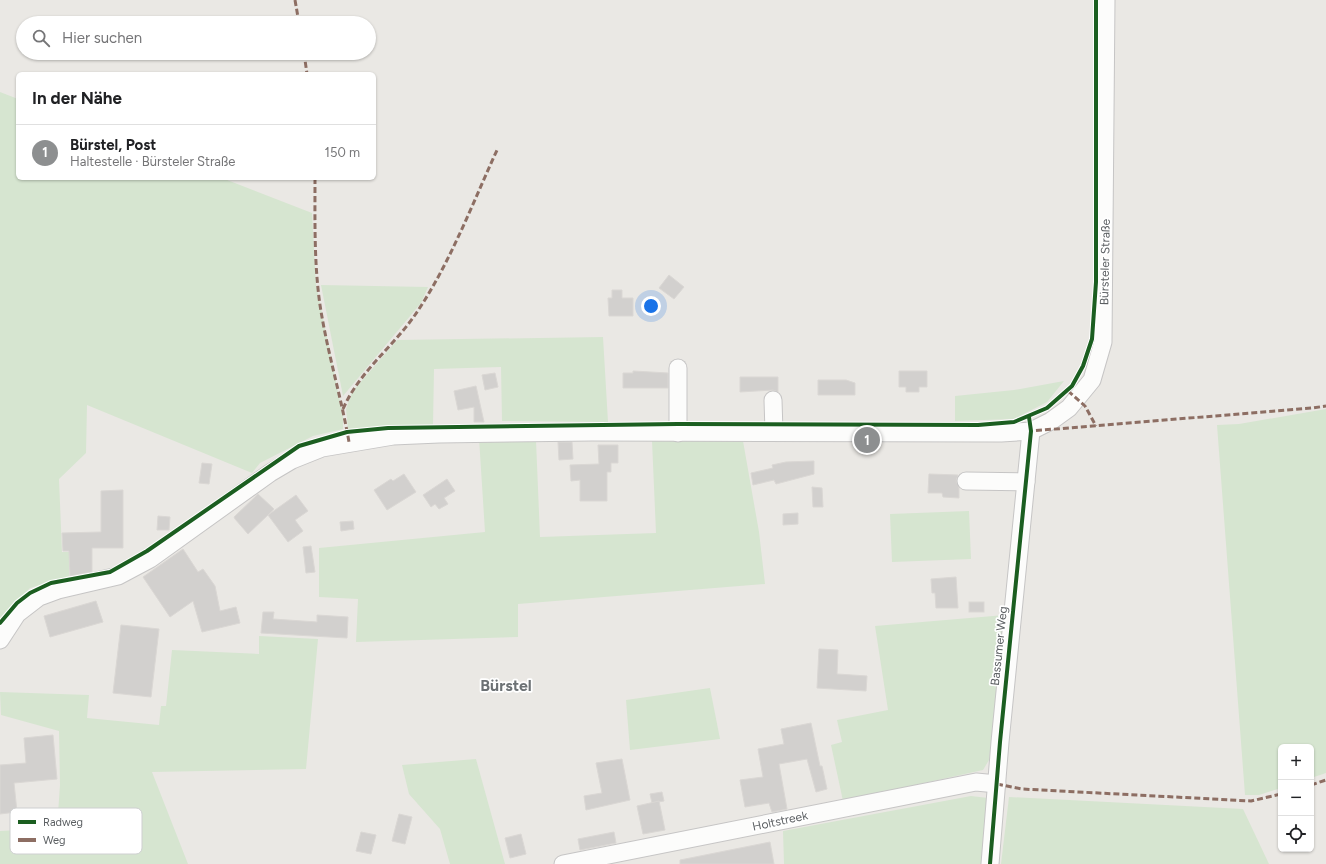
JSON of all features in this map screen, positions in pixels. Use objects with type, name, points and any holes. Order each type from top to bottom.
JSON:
[{"type":"street","name":"Bürsteler Straße","points":[[0,640],[17,614],[39,597],[58,590],[118,576],[150,559],[270,473],[292,460],[322,448],[393,436],[434,434],[774,432],[1001,433],[1031,431],[1051,421],[1069,408],[1092,380],[1103,342],[1106,0]]},
{"type":"street","points":[[678,368],[678,433]]},
{"type":"street","points":[[773,400],[774,432]]},
{"type":"street","name":"Bassumer Weg","points":[[990,864],[1000,742],[1031,431]]},
{"type":"street","points":[[966,481],[1026,482]]},
{"type":"street","name":"Holtstreek","points":[[563,864],[976,782],[997,784]]},
{"type":"green space","points":[[0,92],[16,98],[16,180],[227,180],[312,213],[316,284],[343,416],[343,429],[313,436],[260,463],[252,473],[87,405],[86,453],[59,479],[62,552],[69,552],[69,576],[30,588],[10,610],[0,629]]},
{"type":"green space","points":[[321,285],[428,287],[421,303],[343,396]]},
{"type":"green space","points":[[603,337],[608,422],[502,421],[501,367],[434,369],[433,426],[348,429],[346,409],[352,392],[397,340]]},
{"type":"green space","points":[[1064,381],[1047,402],[1014,419],[955,421],[955,396],[1014,390]]},
{"type":"green space","points":[[1326,409],[1326,773],[1314,777],[1314,744],[1278,744],[1278,789],[1259,795],[1245,795],[1217,425],[1239,424]]},
{"type":"green space","points":[[479,438],[536,440],[540,537],[656,533],[652,441],[743,441],[759,532],[765,584],[518,604],[518,637],[356,642],[358,599],[319,597],[319,548],[485,532]]},
{"type":"green space","points":[[969,511],[971,559],[892,562],[890,514]]},
{"type":"green space","points":[[1005,615],[989,760],[983,770],[843,801],[831,745],[842,742],[837,720],[888,710],[875,626]]},
{"type":"green space","points":[[259,636],[318,639],[306,769],[152,772],[188,864],[0,864],[0,831],[10,830],[10,854],[142,854],[142,808],[58,808],[60,785],[59,731],[1,715],[0,692],[89,695],[87,718],[159,725],[161,706],[166,706],[172,650],[259,654]]},
{"type":"green space","points":[[710,688],[720,739],[630,750],[626,700]]},
{"type":"green space","points":[[476,759],[505,864],[450,864],[440,829],[409,794],[402,765]]},
{"type":"green space","points":[[971,796],[988,798],[981,864],[784,864],[783,831]]},
{"type":"green space","points":[[1009,797],[1243,809],[1269,864],[1001,864]]},
{"type":"building","points":[[669,275],[684,287],[674,299],[659,288]]},
{"type":"building","points":[[612,290],[622,290],[622,298],[633,298],[633,316],[609,316],[608,298],[612,298]]},
{"type":"building","points":[[633,371],[668,373],[668,388],[623,388],[623,373],[633,373]]},
{"type":"building","points":[[899,371],[927,371],[927,387],[919,387],[919,392],[906,392],[906,387],[899,387]]},
{"type":"building","points":[[495,373],[498,387],[485,390],[482,375]]},
{"type":"building","points":[[740,377],[778,377],[778,392],[773,390],[740,392]]},
{"type":"building","points":[[818,380],[846,380],[855,383],[855,395],[818,395]]},
{"type":"building","points":[[476,386],[484,422],[474,422],[474,407],[458,410],[454,391]]},
{"type":"building","points":[[558,442],[572,442],[573,459],[559,460]]},
{"type":"building","points":[[598,445],[618,445],[618,463],[611,463],[611,472],[607,472],[607,501],[580,501],[580,480],[571,481],[570,465],[599,464]]},
{"type":"building","points":[[814,461],[814,474],[776,484],[774,480],[753,485],[751,473],[773,468],[772,465],[786,462]]},
{"type":"building","points":[[202,463],[212,464],[209,484],[199,483]]},
{"type":"building","points":[[404,474],[416,492],[387,510],[374,490],[391,479],[393,481]]},
{"type":"building","points":[[929,474],[958,475],[956,481],[959,488],[959,498],[943,497],[942,493],[928,493]]},
{"type":"building","points":[[447,479],[455,491],[444,498],[448,504],[439,509],[435,504],[431,507],[423,495]]},
{"type":"building","points":[[812,487],[822,488],[823,507],[813,507]]},
{"type":"building","points":[[123,490],[123,548],[92,548],[92,572],[70,576],[69,551],[63,551],[62,533],[101,532],[101,491]]},
{"type":"building","points":[[258,494],[274,509],[248,534],[234,517]]},
{"type":"building","points":[[296,495],[308,511],[295,520],[303,531],[288,542],[268,515]]},
{"type":"building","points":[[798,513],[798,524],[783,525],[783,514]]},
{"type":"building","points":[[158,516],[170,517],[169,530],[157,530]]},
{"type":"building","points":[[353,521],[354,529],[341,531],[340,522]]},
{"type":"building","points":[[311,546],[315,572],[306,573],[303,547]]},
{"type":"building","points":[[183,549],[198,572],[203,569],[215,586],[220,611],[236,607],[240,623],[202,632],[193,601],[170,617],[143,577]]},
{"type":"building","points":[[956,577],[958,608],[936,608],[935,593],[932,593],[931,579]]},
{"type":"building","points":[[96,601],[103,622],[50,637],[44,616]]},
{"type":"building","points":[[969,602],[984,602],[984,612],[969,612]]},
{"type":"building","points":[[263,612],[274,612],[273,619],[317,622],[317,615],[348,617],[347,638],[261,633]]},
{"type":"building","points":[[121,625],[159,629],[151,697],[113,693]]},
{"type":"building","points":[[819,649],[838,650],[837,674],[867,676],[866,691],[817,688]]},
{"type":"building","points":[[811,723],[820,766],[822,766],[827,789],[816,792],[807,759],[779,764],[787,809],[772,812],[769,803],[745,807],[740,780],[763,777],[758,749],[784,744],[781,729]]},
{"type":"building","points":[[53,735],[57,779],[14,783],[17,808],[10,808],[10,813],[0,814],[0,765],[26,763],[24,738]]},
{"type":"building","points":[[622,759],[630,800],[586,810],[584,796],[602,793],[596,763]]},
{"type":"building","points":[[662,792],[664,801],[652,803],[650,794]]},
{"type":"building","points":[[659,801],[665,830],[643,834],[637,806]]},
{"type":"building","points":[[399,814],[412,817],[405,844],[392,841]]},
{"type":"building","points":[[361,832],[376,835],[371,854],[356,851]]},
{"type":"building","points":[[614,832],[616,843],[580,850],[578,839]]},
{"type":"building","points":[[521,834],[526,854],[510,858],[505,838]]},
{"type":"building","points":[[770,842],[774,864],[680,864],[680,860]]},
{"type":"marked path","points":[[295,0],[298,16]]},
{"type":"marked path","points":[[305,60],[307,72]]},
{"type":"marked path","points":[[343,409],[358,383],[406,327],[428,295],[450,255],[498,148]]},
{"type":"marked path","points":[[315,180],[316,258],[320,305],[349,442]]},
{"type":"marked path","points":[[1068,391],[1085,406],[1096,426]]},
{"type":"marked path","points":[[1031,427],[1031,431],[1326,406]]},
{"type":"marked path","points":[[1314,784],[1326,780]]},
{"type":"marked path","points":[[997,784],[1022,789],[1251,801],[1278,795]]},
{"type":"cycle path","points":[[0,623],[17,603],[30,593],[51,583],[110,572],[147,551],[299,446],[347,432],[388,428],[678,424],[978,425],[1014,422],[1047,408],[1072,386],[1083,366],[1092,339],[1096,282],[1096,0]]},
{"type":"cycle path","points":[[990,864],[1000,742],[1031,431],[1029,417]]},
{"type":"place","name":"Bürstel, Post","points":[[867,440]]},
{"type":"district","name":"Bürstel","points":[[506,685]]}]
